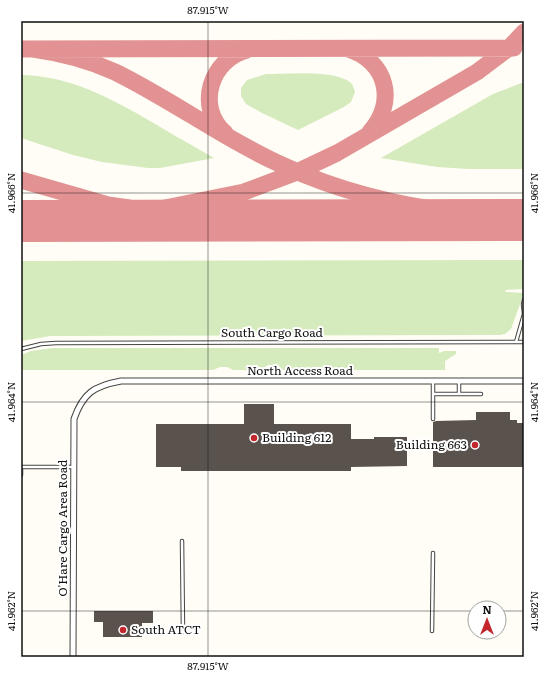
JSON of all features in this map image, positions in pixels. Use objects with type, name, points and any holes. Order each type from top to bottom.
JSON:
[{"type":"street","name":"North Access Road","points":[[83,400],[93,391],[105,384],[122,381],[524,380]]},
{"type":"street","name":"O'Hare Cargo Area Road","points":[[73,657],[74,419],[83,400]]},
{"type":"lane","points":[[516,342],[524,314],[524,300]]},
{"type":"lane","name":"South Cargo Road","points":[[21,349],[41,344],[56,343],[524,342]]},
{"type":"lane","points":[[433,380],[433,419]]},
{"type":"lane","points":[[459,380],[459,394]]},
{"type":"lane","points":[[433,394],[481,394]]},
{"type":"lane","points":[[21,475],[21,467],[74,467]]},
{"type":"lane","points":[[182,541],[183,632]]},
{"type":"lane","points":[[432,553],[432,631]]},
{"type":"green space","points":[[21,21],[486,21],[21,23]]},
{"type":"green space","points":[[310,73],[334,76],[351,83],[355,92],[351,102],[344,107],[298,130],[246,104],[241,96],[241,88],[247,80],[266,74]]},
{"type":"green space","points":[[21,75],[37,76],[68,82],[110,99],[214,158],[160,168],[148,168],[102,162],[73,155],[21,138]]},
{"type":"green space","points":[[524,82],[524,169],[468,169],[437,167],[381,158],[493,94]]},
{"type":"green space","points":[[524,260],[523,289],[505,290],[506,292],[524,293],[511,329],[505,334],[500,335],[50,336],[21,341],[21,261]]},
{"type":"green space","points":[[52,348],[439,348],[439,353],[444,351],[456,351],[456,354],[445,361],[445,370],[283,370],[278,365],[268,365],[261,370],[233,370],[227,367],[220,367],[213,370],[21,370],[21,355],[31,351]]},
{"type":"building","name":"Building 612","points":[[244,404],[274,404],[274,424],[351,424],[351,439],[407,437],[407,466],[351,467],[351,471],[181,471],[181,467],[156,467],[156,424],[244,424]]},
{"type":"building","name":"Building 663","points":[[476,412],[510,412],[510,420],[517,420],[517,423],[524,423],[524,467],[433,467],[433,422],[476,420]]},
{"type":"building","name":"South ATCT","points":[[94,611],[153,611],[153,623],[142,623],[142,637],[103,637],[103,622],[94,622]]},
{"type":"taxiway","points":[[26,221],[107,217],[150,211],[244,192],[297,172],[337,153],[477,72],[509,48],[524,32]]},
{"type":"taxiway","points":[[21,49],[514,48]]},
{"type":"taxiway","points":[[33,49],[75,58],[115,72],[261,155],[303,174],[347,190],[392,202],[437,210],[484,215],[524,217]]},
{"type":"taxiway","points":[[348,49],[361,55],[372,63],[384,84],[385,96],[383,108],[378,120],[370,132]]},
{"type":"taxiway","points":[[225,133],[216,122],[211,110],[209,98],[211,85],[216,73],[224,63],[234,55],[247,50]]},
{"type":"taxiway","points":[[21,180],[108,205],[129,208]]},
{"type":"taxiway","points":[[171,213],[259,220]]},
{"type":"runway","points":[[21,221],[524,220]]},
{"type":"place","name":"Building 612","points":[[254,438]]},
{"type":"place","name":"Building 663","points":[[475,445]]},
{"type":"place","name":"South ATCT","points":[[123,630]]}]
